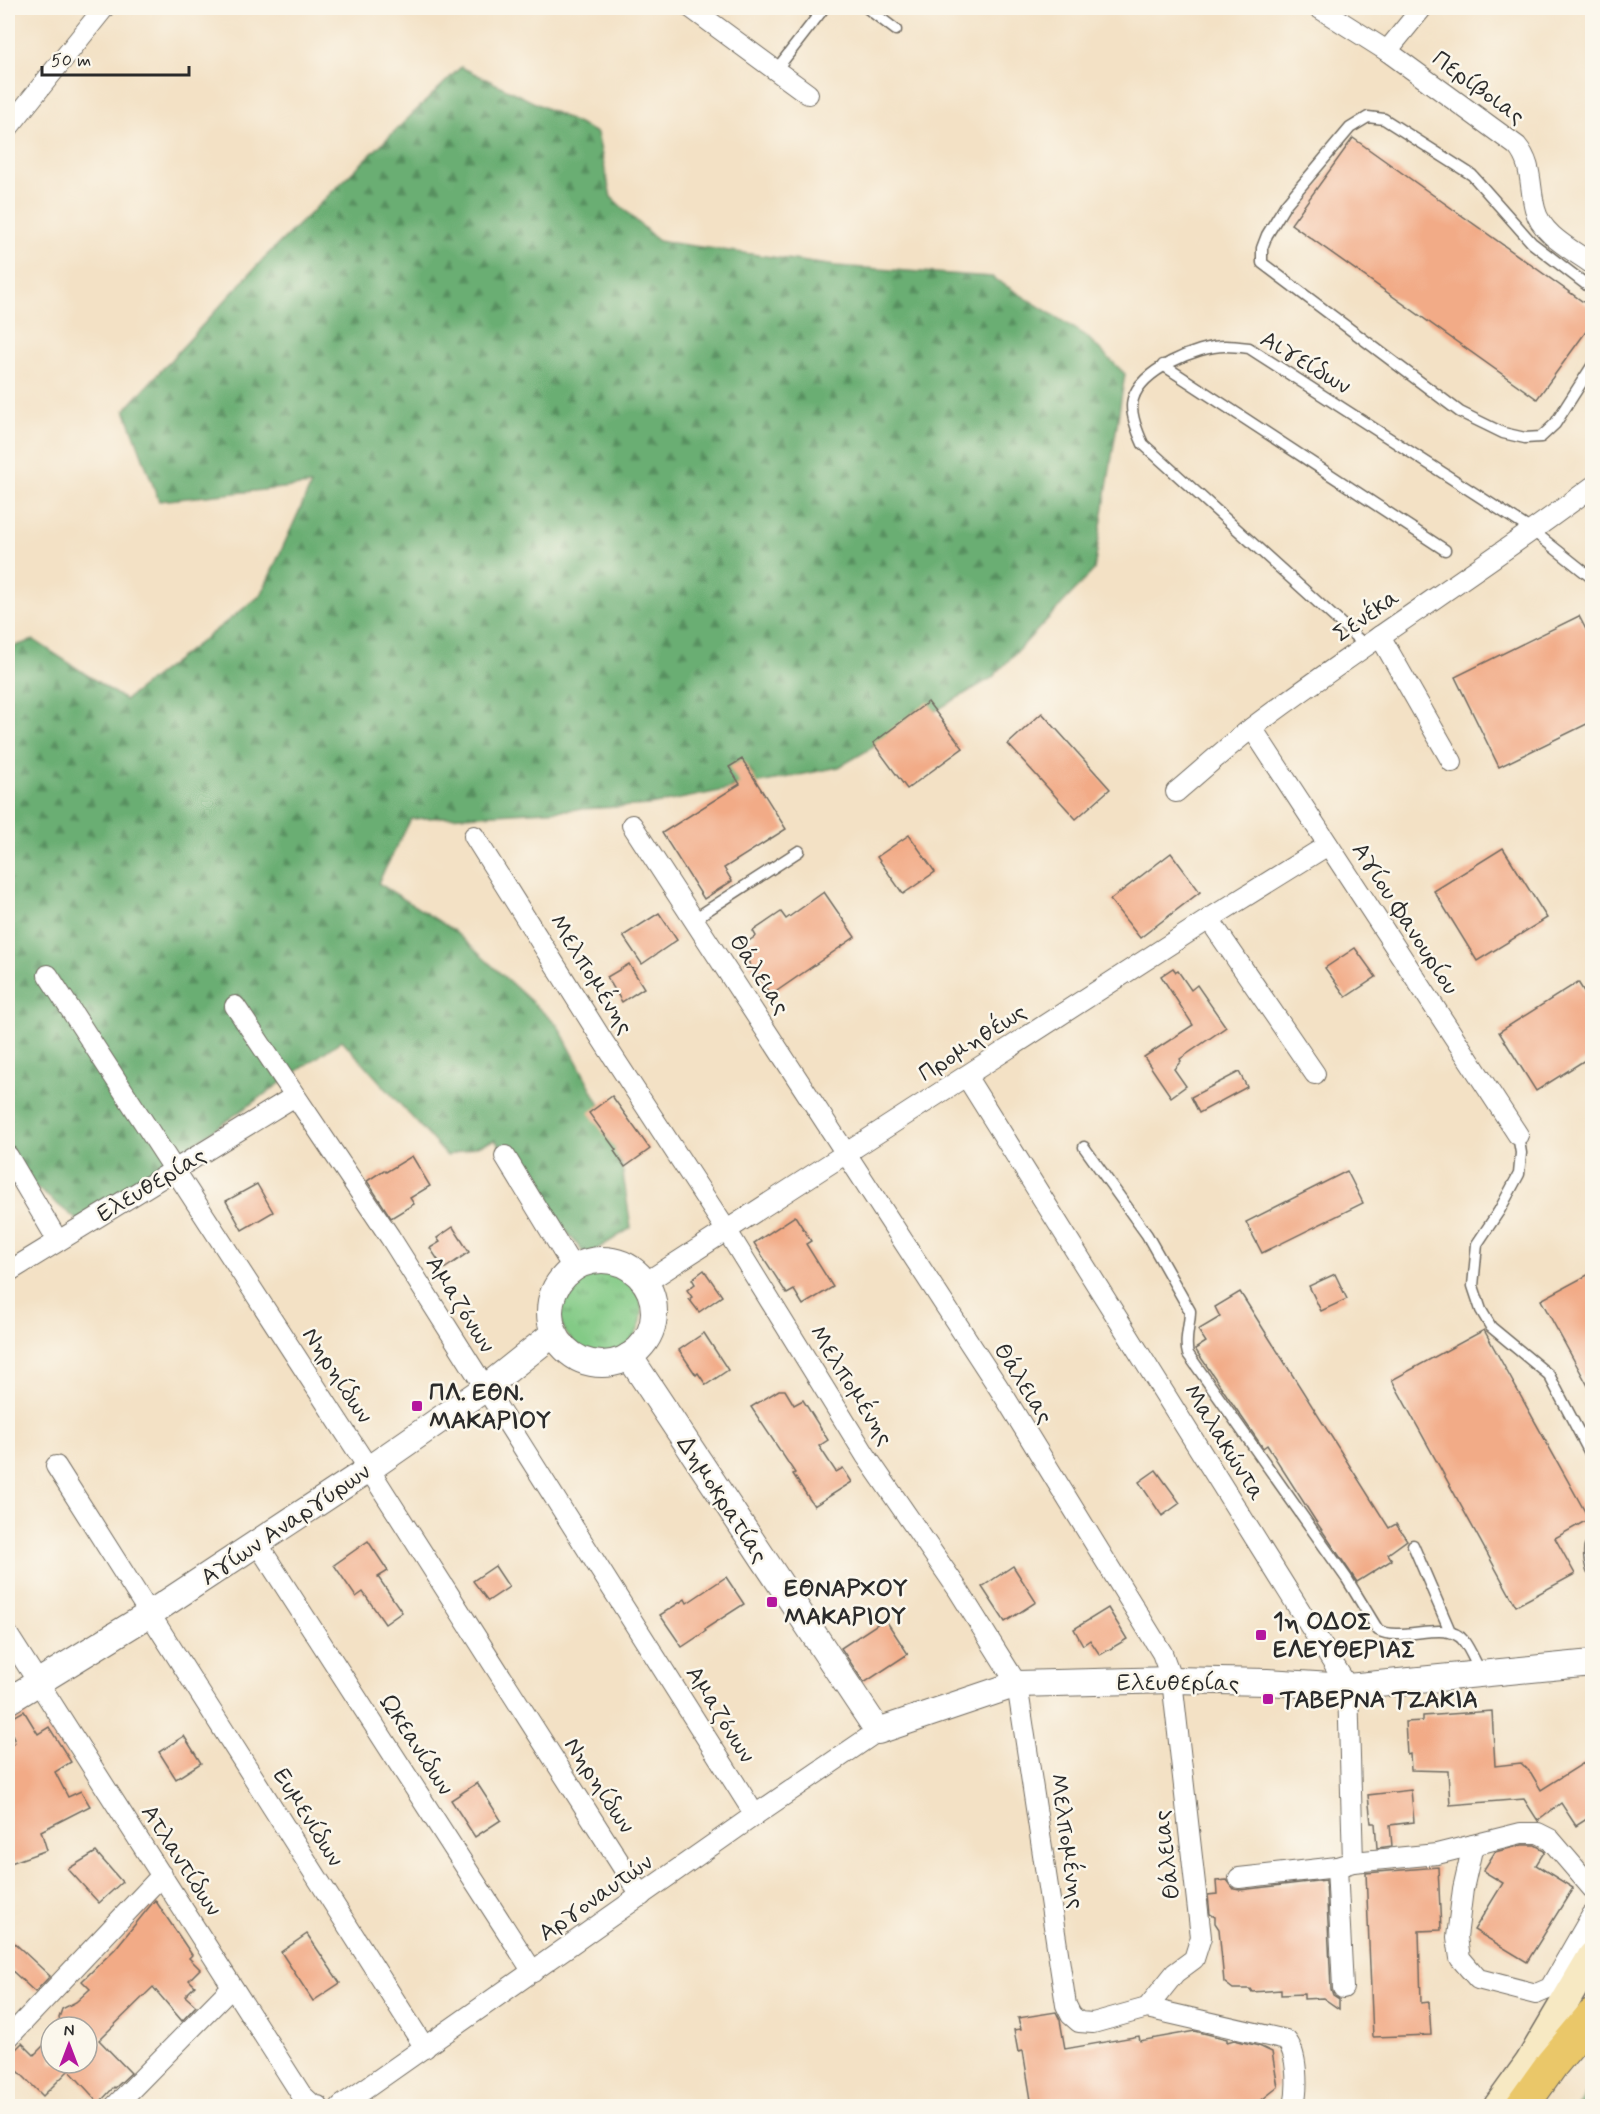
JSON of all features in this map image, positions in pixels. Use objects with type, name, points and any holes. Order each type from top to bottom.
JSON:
[{"type":"highway","points":[[1522,2106],[1552,2064],[1593,2016]]},
{"type":"highway","points":[[1550,2106],[1593,2034]]},
{"type":"main road","points":[[1498,2106],[1529,2063],[1593,1956]]},
{"type":"street","points":[[8,128],[104,8]]},
{"type":"street","points":[[691,8],[808,94]]},
{"type":"street","name":"Περίβοιας","points":[[1319,8],[1387,51],[1517,146],[1529,167],[1535,211],[1545,227],[1593,264]]},
{"type":"street","points":[[1387,51],[1422,8]]},
{"type":"street","name":"Σενέκα","points":[[1176,792],[1252,728],[1593,487]]},
{"type":"street","points":[[1373,641],[1452,762]]},
{"type":"street","name":"Αγίου Φανουρίου","points":[[1252,728],[1518,1135]]},
{"type":"street","name":"Θάλειας","points":[[632,825],[1006,1399],[1162,1653],[1172,1680],[1201,1936],[1194,1959],[1175,1973],[1147,2008]]},
{"type":"street","name":"Μελπομένης","points":[[474,836],[601,1038],[727,1231],[866,1456],[957,1588],[1017,1684],[1066,2005],[1071,2015],[1078,2022],[1093,2023],[1147,2008]]},
{"type":"street","name":"Προμηθέως","points":[[645,1283],[1209,919],[1328,845]]},
{"type":"street","points":[[1209,919],[1315,1074]]},
{"type":"street","name":"Νηρηίδων","points":[[48,975],[369,1469],[641,1896]]},
{"type":"street","name":"Αμαζόνων","points":[[235,1006],[390,1237],[755,1815]]},
{"type":"street","name":"Μαλακώντα","points":[[966,1076],[1348,1687]]},
{"type":"street","name":"Ελευθερίας","points":[[8,1272],[295,1096]]},
{"type":"street","points":[[8,1156],[58,1241]]},
{"type":"street","points":[[505,1156],[573,1268]]},
{"type":"street","points":[[601,1259],[618,1262],[634,1270],[645,1283],[653,1299],[654,1316],[650,1333],[641,1348],[629,1356],[611,1364],[593,1364],[577,1359],[563,1348],[553,1334],[549,1314],[551,1298],[558,1282],[573,1268],[584,1262],[601,1259]]},
{"type":"street","name":"Αγίων Αναργύρων","points":[[8,1701],[151,1613],[369,1469],[484,1389],[553,1334]]},
{"type":"street","name":"Δημοκρατίας","points":[[629,1356],[878,1731]]},
{"type":"street","name":"Ευμενίδων","points":[[56,1466],[425,2048]]},
{"type":"street","name":"Ωκεανίδων","points":[[257,1543],[533,1972]]},
{"type":"street","name":"Ατλαντίδων","points":[[8,1635],[301,2094],[314,2106],[318,2106]]},
{"type":"street","name":"Ελευθερίας","points":[[878,1731],[1017,1684],[1172,1680],[1348,1687],[1593,1663]]},
{"type":"street","points":[[1343,1988],[1348,1687]]},
{"type":"street","name":"Αργοναυτών","points":[[342,2106],[878,1731]]},
{"type":"street","points":[[1239,1878],[1437,1854],[1521,1833],[1538,1833],[1550,1839],[1593,1888]]},
{"type":"street","points":[[1473,1845],[1463,1889],[1456,1937],[1460,1958],[1478,1979],[1536,1994],[1550,1988],[1593,1915]]},
{"type":"street","points":[[8,2038],[162,1875]]},
{"type":"street","points":[[115,2106],[232,1987]]},
{"type":"street","points":[[1147,2008],[1286,2040],[1292,2046],[1295,2056],[1294,2106]]},
{"type":"lane","points":[[776,70],[824,8]]},
{"type":"lane","points":[[867,8],[896,30]]},
{"type":"lane","points":[[1593,290],[1532,243],[1472,175],[1384,119],[1368,117],[1350,128],[1286,204],[1267,235],[1263,248],[1262,263],[1460,412],[1503,433],[1525,438],[1541,437],[1555,424],[1593,366]]},
{"type":"lane","name":"Αιγείδων","points":[[1373,641],[1143,444],[1134,425],[1132,400],[1148,375],[1163,365],[1202,350],[1224,346],[1248,348],[1533,531],[1593,578]]},
{"type":"lane","points":[[1163,365],[1445,550]]},
{"type":"lane","points":[[693,919],[799,851]]},
{"type":"lane","points":[[1518,1135],[1521,1153],[1519,1174],[1477,1245],[1473,1286],[1481,1310],[1491,1327],[1549,1375],[1593,1457]]},
{"type":"lane","points":[[1084,1147],[1147,1235],[1190,1311],[1190,1323],[1185,1343],[1188,1353],[1347,1579],[1378,1630],[1386,1635],[1394,1636],[1416,1632],[1450,1631]]},
{"type":"lane","points":[[1593,1543],[1590,1546],[1590,1561],[1593,1570]]},
{"type":"lane","points":[[1413,1545],[1450,1631],[1462,1639],[1482,1675]]},
{"type":"green space","points":[[461,67],[597,133],[611,197],[658,241],[836,266],[992,277],[1085,335],[1125,374],[1094,570],[992,678],[839,767],[650,805],[411,819],[378,883],[453,930],[558,1026],[611,1126],[620,1154],[631,1228],[586,1256],[495,1140],[447,1156],[342,1040],[81,1223],[8,1165],[8,648],[34,640],[125,700],[261,595],[311,485],[159,501],[125,410],[264,258]]},
{"type":"green space","points":[[601,1271],[617,1274],[630,1283],[639,1296],[642,1312],[639,1328],[630,1341],[617,1350],[601,1353],[585,1350],[572,1341],[563,1328],[560,1312],[563,1296],[572,1283],[585,1274]]},
{"type":"green space","points":[[1592,2084],[1591,2106],[1579,2106]]},
{"type":"building","points":[[1353,138],[1593,309],[1593,322],[1537,399],[1291,224]]},
{"type":"building","points":[[1579,616],[1593,643],[1593,721],[1499,767],[1455,677]]},
{"type":"building","points":[[928,702],[963,748],[907,789],[873,743]]},
{"type":"building","points":[[1042,713],[1110,789],[1076,819],[1008,744]]},
{"type":"building","points":[[742,759],[786,829],[724,868],[732,881],[704,899],[662,833],[740,784],[729,767]]},
{"type":"building","points":[[909,835],[935,872],[903,894],[877,857]]},
{"type":"building","points":[[1503,848],[1547,918],[1477,961],[1434,891]]},
{"type":"building","points":[[1171,853],[1200,892],[1140,938],[1110,900]]},
{"type":"building","points":[[824,892],[855,937],[771,995],[747,960],[744,944],[756,936],[753,931],[781,912],[786,919]]},
{"type":"building","points":[[659,913],[677,940],[642,964],[623,936]]},
{"type":"building","points":[[1355,948],[1376,977],[1346,997],[1325,968]]},
{"type":"building","points":[[629,964],[644,988],[622,1002],[607,977]]},
{"type":"building","points":[[1173,968],[1176,972],[1178,971],[1191,990],[1197,985],[1226,1027],[1180,1059],[1181,1061],[1174,1069],[1186,1086],[1171,1097],[1144,1057],[1193,1025],[1161,976]]},
{"type":"building","points":[[1578,982],[1593,1006],[1593,1055],[1536,1091],[1499,1032]]},
{"type":"building","points":[[1239,1072],[1247,1087],[1199,1113],[1191,1097]]},
{"type":"building","points":[[612,1096],[650,1149],[625,1167],[614,1151],[616,1150],[589,1113]]},
{"type":"building","points":[[412,1156],[430,1186],[410,1198],[414,1204],[391,1218],[367,1181]]},
{"type":"building","points":[[1347,1171],[1363,1203],[1262,1253],[1246,1222]]},
{"type":"building","points":[[257,1184],[273,1212],[242,1230],[226,1201]]},
{"type":"building","points":[[795,1216],[811,1241],[806,1244],[833,1287],[803,1305],[794,1290],[787,1294],[754,1243]]},
{"type":"building","points":[[453,1227],[469,1252],[444,1269],[430,1248],[440,1242],[437,1238]]},
{"type":"building","points":[[704,1270],[722,1296],[699,1312],[689,1299],[692,1297],[687,1290],[695,1284],[692,1279]]},
{"type":"building","points":[[1593,1272],[1593,1395],[1541,1300]]},
{"type":"building","points":[[1335,1274],[1347,1299],[1321,1311],[1309,1286]]},
{"type":"building","points":[[1240,1292],[1389,1528],[1396,1524],[1407,1540],[1388,1554],[1392,1560],[1357,1582],[1267,1445],[1263,1448],[1195,1349],[1206,1342],[1198,1330],[1220,1317],[1215,1307]]},
{"type":"building","points":[[1484,1330],[1589,1519],[1555,1538],[1575,1574],[1516,1606],[1392,1380]]},
{"type":"building","points":[[704,1333],[728,1370],[706,1385],[698,1373],[696,1375],[679,1350]]},
{"type":"building","points":[[779,1390],[785,1390],[794,1405],[803,1400],[828,1440],[819,1446],[836,1472],[843,1468],[852,1482],[814,1506],[751,1407]]},
{"type":"building","points":[[1156,1470],[1180,1503],[1162,1516],[1139,1482]]},
{"type":"building","points":[[368,1541],[388,1571],[378,1577],[402,1612],[385,1624],[363,1592],[356,1597],[334,1565]]},
{"type":"building","points":[[495,1566],[509,1587],[488,1601],[473,1581]]},
{"type":"building","points":[[1013,1566],[1036,1602],[1005,1622],[982,1587]]},
{"type":"building","points":[[726,1577],[744,1604],[682,1647],[660,1615],[685,1599],[687,1603]]},
{"type":"building","points":[[1108,1608],[1127,1639],[1100,1655],[1090,1640],[1083,1645],[1074,1629]]},
{"type":"building","points":[[885,1619],[908,1654],[864,1683],[841,1648]]},
{"type":"building","points":[[24,1711],[38,1734],[49,1727],[71,1762],[55,1772],[68,1797],[81,1791],[90,1806],[41,1831],[47,1850],[8,1864],[8,1746],[15,1743],[8,1720]]},
{"type":"building","points":[[1492,1711],[1495,1766],[1521,1763],[1531,1773],[1541,1790],[1593,1757],[1593,1815],[1576,1826],[1561,1803],[1538,1821],[1524,1799],[1450,1805],[1448,1771],[1411,1770],[1410,1754],[1407,1755],[1405,1722],[1423,1721],[1423,1716]]},
{"type":"building","points":[[184,1736],[201,1763],[176,1779],[159,1752]]},
{"type":"building","points":[[477,1783],[501,1820],[475,1837],[451,1800]]},
{"type":"building","points":[[1411,1790],[1414,1822],[1390,1825],[1392,1846],[1377,1848],[1375,1823],[1371,1823],[1368,1795]]},
{"type":"building","points":[[1522,1845],[1535,1845],[1545,1851],[1536,1865],[1573,1888],[1527,1962],[1474,1930],[1503,1883],[1483,1871],[1495,1852]]},
{"type":"building","points":[[96,1852],[122,1882],[99,1903],[68,1869]]},
{"type":"building","points":[[1438,1867],[1441,1930],[1419,1931],[1421,2003],[1429,2002],[1431,2035],[1373,2037],[1366,1873]]},
{"type":"building","points":[[1227,1880],[1234,1889],[1240,1890],[1326,1880],[1331,1989],[1333,1995],[1339,1999],[1339,2009],[1323,1998],[1304,1999],[1304,1994],[1281,1995],[1281,1990],[1252,1992],[1250,1989],[1233,1989],[1224,1982],[1219,1929],[1215,1923],[1215,1917],[1210,1914],[1208,1895],[1217,1894],[1216,1881]]},
{"type":"building","points":[[155,1900],[192,1955],[189,1958],[200,1969],[189,1980],[195,1986],[185,1996],[196,2006],[182,2021],[153,1987],[99,2040],[99,2015],[60,2015],[62,2009],[76,2002],[90,1989],[82,1981],[115,1949]]},
{"type":"building","points":[[307,1934],[340,1983],[313,2001],[281,1952]]},
{"type":"building","points":[[8,1937],[50,1976],[35,1992],[8,1967]]},
{"type":"building","points":[[1056,2012],[1060,2020],[1065,2049],[1139,2036],[1140,2041],[1195,2031],[1227,2039],[1227,2042],[1234,2040],[1259,2046],[1272,2052],[1278,2087],[1254,2106],[1032,2106],[1023,2051],[1018,2052],[1014,2030],[1021,2029],[1018,2018]]},
{"type":"building","points":[[99,2040],[131,2073],[99,2103],[74,2075],[99,2075]]},
{"type":"building","points":[[22,2043],[34,2055],[39,2050],[39,2075],[64,2075],[43,2096],[8,2061],[8,2057]]},
{"type":"place","name":"ΠΛ. ΕΘΝ. ΜΑΚΑΡΙΟΥ","points":[[417,1406]]},
{"type":"place","name":"ΕΘΝΑΡΧΟΥ ΜΑΚΑΡΙΟΥ","points":[[772,1602]]},
{"type":"place","name":"1η ΟΔΟΣ ΕΛΕΥΘΕΡΙΑΣ","points":[[1261,1635]]},
{"type":"place","name":"ΤΑΒΕΡΝΑ ΤΖΑΚΙΑ","points":[[1268,1699]]}]
